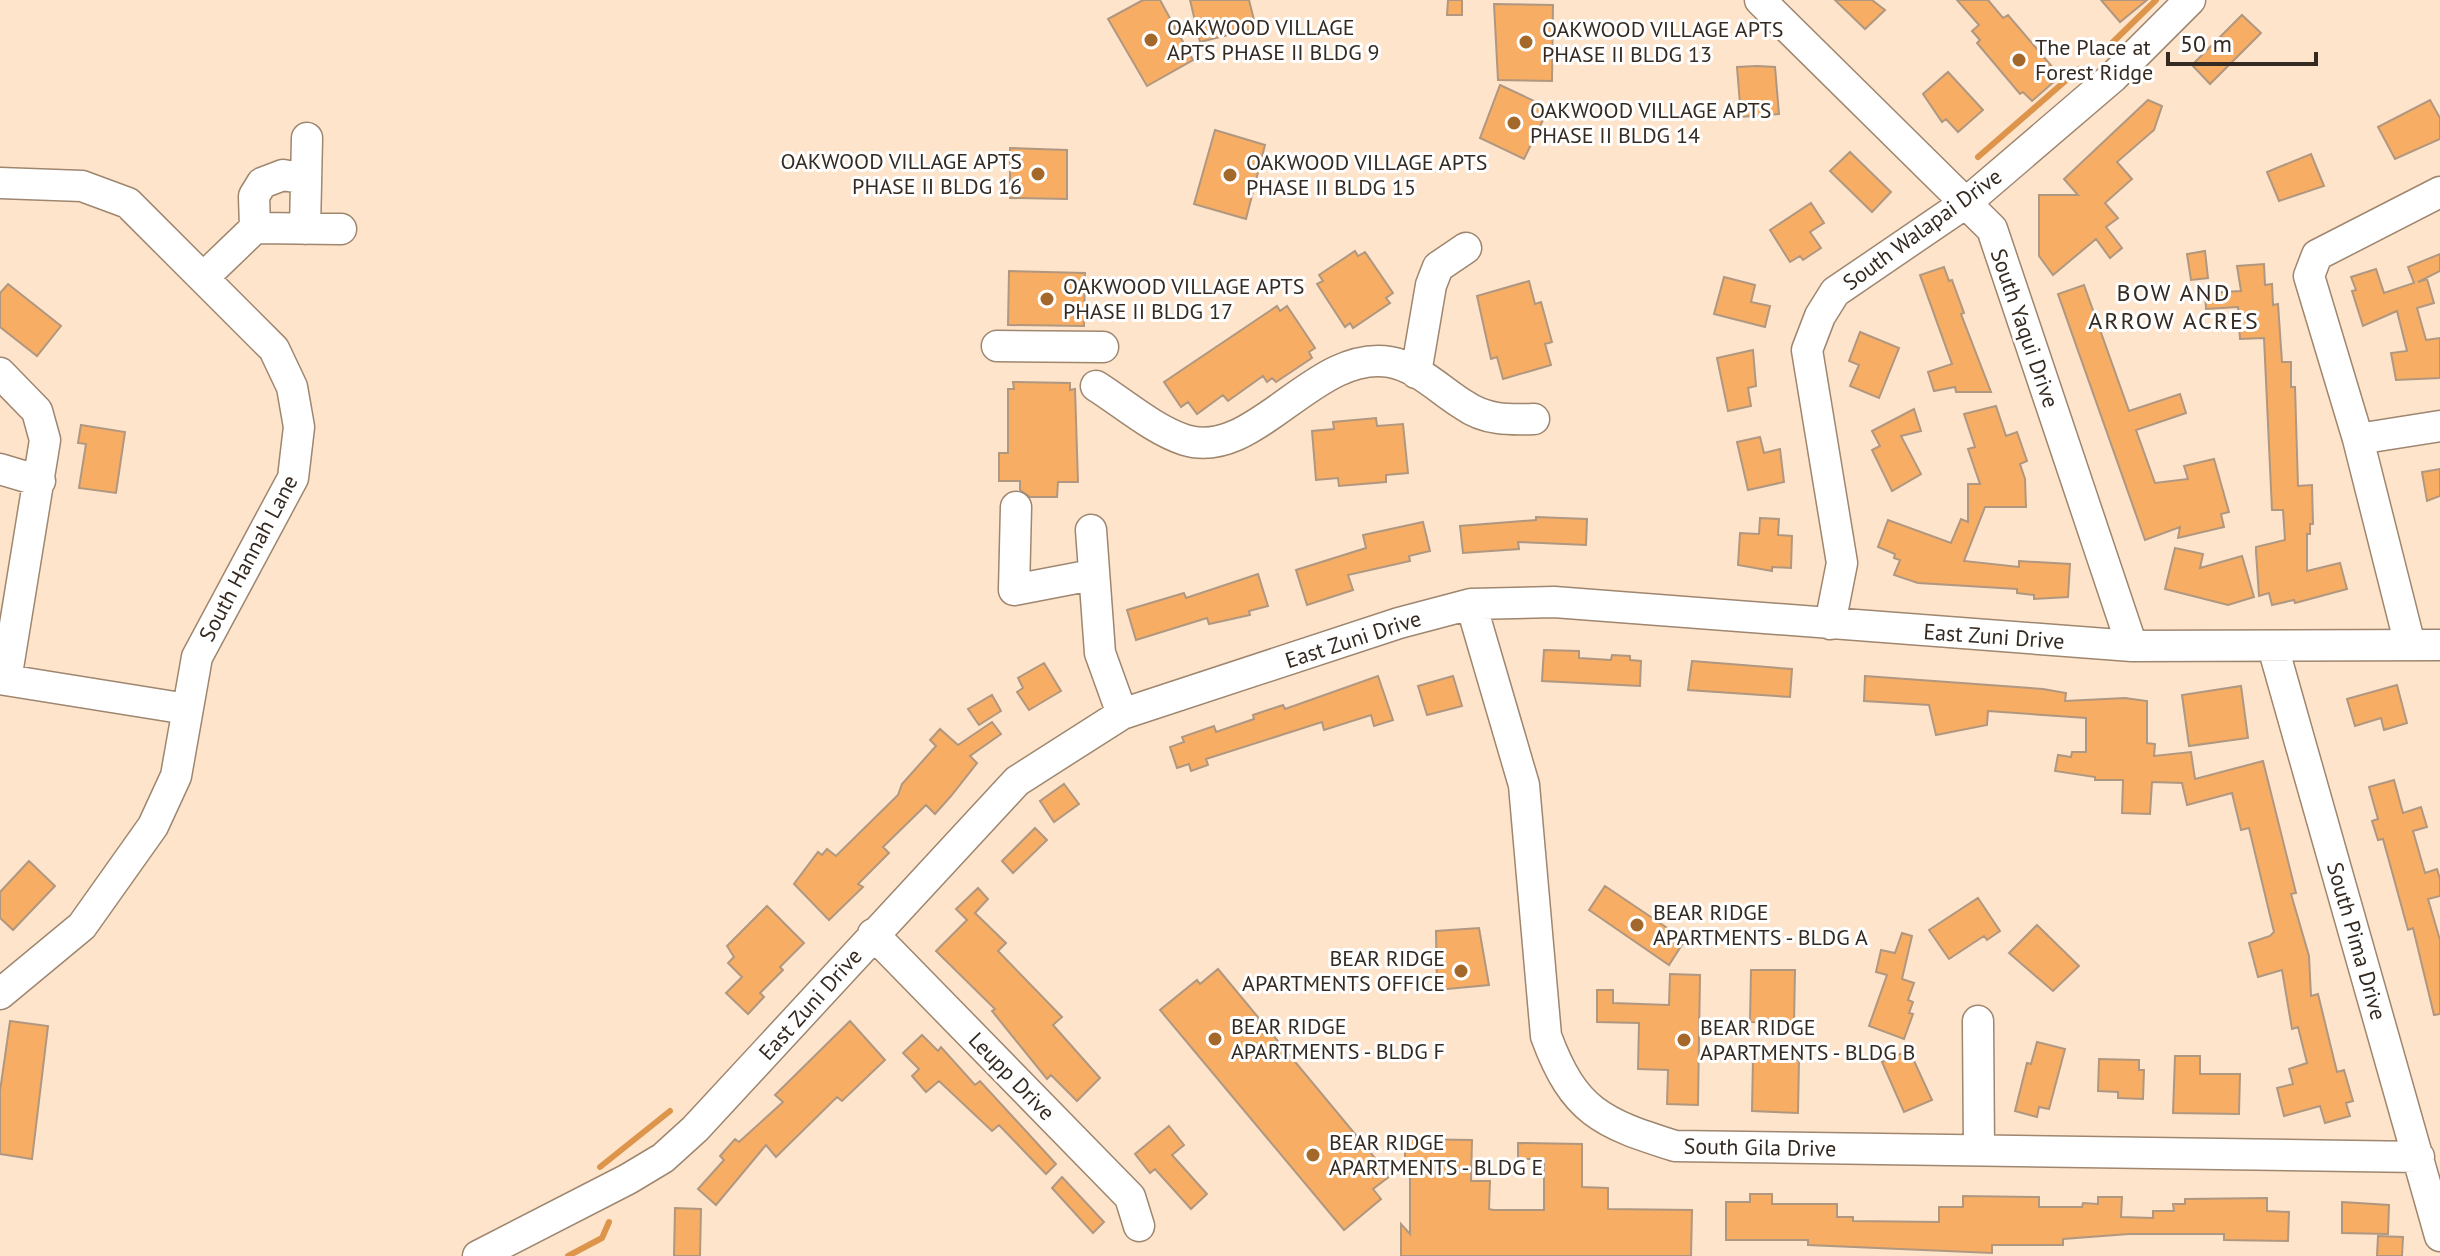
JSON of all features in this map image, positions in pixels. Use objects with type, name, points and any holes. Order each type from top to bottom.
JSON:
[{"type":"street","name":"South Yaqui Drive","points":[[1760,0],[1992,229],[2132,646]]},
{"type":"street","name":"South Walapai Drive","points":[[1830,624],[1842,563],[1807,350],[1810,334],[1835,292],[1967,202],[2113,77],[2190,0]]},
{"type":"street","points":[[305,229],[307,138]]},
{"type":"street","points":[[255,228],[254,196],[262,183],[283,175],[306,179]]},
{"type":"street","name":"South Hannah Lane","points":[[0,183],[61,183],[115,195],[128,203],[274,349],[292,387],[299,427],[293,478],[209,629],[197,657],[176,776],[153,826],[82,926],[0,994]]},
{"type":"street","points":[[2410,645],[2358,439],[2309,276],[2317,255],[2440,192]]},
{"type":"street","points":[[203,278],[255,228],[341,229]]},
{"type":"street","points":[[1416,373],[1431,285],[1438,267],[1466,248]]},
{"type":"street","points":[[997,346],[1103,347]]},
{"type":"street","points":[[1096,386],[1186,440],[1214,443],[1246,428],[1327,376],[1355,364],[1392,362],[1433,381],[1465,407],[1489,417],[1534,419]]},
{"type":"street","points":[[2,379],[27,397],[42,424],[45,454],[3,680],[187,709]]},
{"type":"street","points":[[2358,439],[2440,426]]},
{"type":"street","points":[[0,469],[40,481]]},
{"type":"street","points":[[1016,507],[1014,590],[1092,575]]},
{"type":"street","points":[[1091,530],[1100,653],[1122,714]]},
{"type":"street","name":"East Zuni Drive","points":[[478,1256],[663,1158],[695,1129],[1017,781],[1122,714],[1399,623],[1471,604],[1554,602],[2132,646],[2440,645]]},
{"type":"street","name":"South Gila Drive","points":[[1471,604],[1524,785],[1546,1036],[1559,1073],[1576,1096],[1615,1127],[1675,1146],[2419,1157]]},
{"type":"street","name":"South Pima Drive","points":[[2273,647],[2440,1236]]},
{"type":"street","name":"Leupp Drive","points":[[873,934],[1130,1197],[1139,1226]]},
{"type":"street","points":[[1978,1021],[1979,1150]]},
{"type":"building","name":"OAKWOOD VILLAGE APTS PHASE II BLDG 9","points":[[1143,0],[1160,0],[1193,60],[1147,86],[1108,19]]},
{"type":"building","points":[[1190,0],[1249,0],[1256,28],[1200,42]]},
{"type":"building","points":[[1448,0],[1462,0],[1462,15],[1447,15]]},
{"type":"building","points":[[1835,0],[1872,0],[1885,10],[1865,29]]},
{"type":"building","name":"The Place at Forest Ridge","points":[[1957,0],[1988,0],[2003,18],[2008,15],[2054,69],[2050,73],[2056,80],[2032,101],[2023,92],[2020,94],[1977,43],[1980,40],[1972,31],[1979,25]]},
{"type":"building","name":"The Place at Forest Ridge","points":[[2101,0],[2147,0],[2120,22]]},
{"type":"building","name":"OAKWOOD VILLAGE APTS PHASE II BLDG 13","points":[[1494,4],[1553,5],[1552,81],[1498,80]]},
{"type":"building","points":[[2242,15],[2261,33],[2210,84],[2192,65]]},
{"type":"building","points":[[1737,67],[1775,67],[1779,114],[1741,117]]},
{"type":"building","points":[[1948,72],[1983,110],[1958,132],[1946,119],[1942,122],[1923,94]]},
{"type":"building","name":"OAKWOOD VILLAGE APTS PHASE II BLDG 14","points":[[1500,85],[1549,108],[1524,159],[1480,138]]},
{"type":"building","points":[[2148,100],[2162,106],[2154,130],[2117,162],[2132,179],[2105,203],[2118,218],[2106,227],[2122,248],[2110,258],[2096,239],[2053,275],[2039,256],[2039,195],[2078,195],[2064,179]]},
{"type":"building","points":[[2430,100],[2440,118],[2440,139],[2395,159],[2378,127]]},
{"type":"building","name":"OAKWOOD VILLAGE APTS PHASE II BLDG 15","points":[[1215,130],[1265,145],[1246,219],[1194,204]]},
{"type":"building","name":"OAKWOOD VILLAGE APTS PHASE II BLDG 16","points":[[1010,148],[1067,150],[1067,199],[1010,198]]},
{"type":"building","points":[[1850,152],[1891,192],[1872,212],[1830,171]]},
{"type":"building","points":[[2311,154],[2324,186],[2279,201],[2267,172]]},
{"type":"building","points":[[1811,203],[1824,223],[1810,232],[1821,248],[1803,260],[1800,256],[1790,262],[1770,230]]},
{"type":"building","points":[[1355,251],[1358,256],[1365,252],[1393,293],[1386,298],[1390,303],[1353,328],[1350,323],[1345,327],[1317,284],[1323,281],[1319,275]]},
{"type":"building","points":[[2205,251],[2208,278],[2191,280],[2187,254]]},
{"type":"building","points":[[2440,254],[2440,271],[2418,282],[2427,279],[2434,303],[2417,308],[2426,340],[2440,338],[2440,378],[2396,380],[2391,353],[2407,351],[2397,311],[2363,326],[2351,277],[2376,269],[2384,293],[2414,283],[2408,267]]},
{"type":"building","points":[[2264,264],[2265,285],[2272,284],[2273,305],[2278,304],[2282,362],[2291,362],[2291,387],[2295,387],[2298,486],[2312,485],[2313,524],[2310,524],[2310,534],[2307,534],[2307,571],[2340,563],[2347,589],[2295,603],[2294,600],[2272,605],[2269,593],[2259,596],[2256,547],[2285,540],[2283,510],[2272,510],[2264,338],[2240,339],[2238,307],[2206,309],[2205,293],[2241,291],[2237,266]]},
{"type":"building","points":[[1944,267],[1949,281],[1952,280],[1964,313],[1961,314],[1991,392],[1956,392],[1955,387],[1934,391],[1928,372],[1952,364],[1920,275]]},
{"type":"building","name":"OAKWOOD VILLAGE APTS PHASE II BLDG 17","points":[[1009,271],[1085,273],[1084,326],[1008,325]]},
{"type":"building","points":[[1724,277],[1755,285],[1751,302],[1770,306],[1765,327],[1714,314]]},
{"type":"building","points":[[1529,281],[1535,304],[1541,302],[1552,342],[1545,344],[1551,365],[1503,379],[1497,357],[1491,359],[1477,296]]},
{"type":"building","points":[[8,284],[61,326],[37,356],[0,327],[0,293]]},
{"type":"building","points":[[2084,285],[2129,411],[2180,394],[2186,413],[2136,430],[2155,483],[2188,479],[2184,466],[2214,459],[2229,512],[2221,514],[2224,527],[2178,538],[2180,527],[2145,540],[2058,294]]},
{"type":"building","points":[[1277,306],[1280,311],[1287,306],[1315,348],[1309,352],[1312,358],[1276,382],[1272,378],[1267,382],[1263,376],[1228,401],[1223,395],[1197,414],[1188,402],[1181,407],[1164,382]]},
{"type":"building","points":[[1860,332],[1899,348],[1879,398],[1850,386],[1859,365],[1849,361]]},
{"type":"building","points":[[1753,350],[1756,386],[1748,388],[1751,406],[1728,411],[1717,358]]},
{"type":"building","points":[[1013,382],[1070,383],[1070,390],[1075,389],[1078,482],[1058,482],[1057,497],[1030,497],[1020,490],[1020,481],[999,481],[999,453],[1008,453],[1008,389],[1014,389]]},
{"type":"building","points":[[1996,406],[2006,436],[2017,432],[2027,461],[2020,464],[2025,479],[2026,507],[1985,507],[1964,561],[2019,567],[2019,561],[2070,564],[2068,597],[2034,599],[2034,595],[2017,593],[2017,589],[1918,583],[1894,575],[1900,560],[1894,558],[1895,554],[1878,547],[1888,520],[1951,543],[1961,519],[1968,522],[1968,484],[1980,484],[1968,449],[1975,447],[1964,414]]},
{"type":"building","points":[[1914,409],[1921,431],[1901,436],[1921,474],[1892,491],[1872,450],[1880,446],[1872,431]]},
{"type":"building","points":[[1376,418],[1377,426],[1403,424],[1408,473],[1386,475],[1386,482],[1339,486],[1338,478],[1316,480],[1312,431],[1334,429],[1333,422]]},
{"type":"building","points":[[81,425],[125,432],[116,493],[79,488],[86,444],[78,443]]},
{"type":"building","points":[[1760,437],[1764,453],[1780,449],[1784,482],[1748,490],[1737,442]]},
{"type":"building","points":[[2440,469],[2440,496],[2427,501],[2422,472]]},
{"type":"building","points":[[1536,517],[1587,519],[1586,545],[1518,542],[1519,549],[1463,553],[1460,526],[1536,520]]},
{"type":"building","points":[[1760,518],[1779,519],[1778,535],[1792,536],[1791,568],[1772,567],[1772,571],[1738,565],[1740,533],[1759,534]]},
{"type":"building","points":[[1423,522],[1430,551],[1409,556],[1410,561],[1348,575],[1353,590],[1307,605],[1296,570],[1366,548],[1363,535]]},
{"type":"building","points":[[2175,548],[2203,554],[2200,568],[2242,556],[2254,597],[2228,605],[2165,589]]},
{"type":"building","points":[[1258,574],[1268,606],[1249,611],[1250,615],[1209,624],[1207,618],[1136,640],[1127,610],[1184,593],[1186,598]]},
{"type":"building","points":[[1544,650],[1579,651],[1579,658],[1611,660],[1612,655],[1630,656],[1630,660],[1641,661],[1640,686],[1542,681]]},
{"type":"building","points":[[1692,661],[1792,669],[1790,697],[1688,690]]},
{"type":"building","points":[[1044,663],[1061,691],[1029,710],[1017,692],[1023,688],[1018,678]]},
{"type":"building","points":[[1378,676],[1393,720],[1374,726],[1371,715],[1324,730],[1322,722],[1206,759],[1208,765],[1191,771],[1189,764],[1177,768],[1170,747],[1184,742],[1182,737],[1214,726],[1216,732],[1254,719],[1253,715],[1283,705],[1285,709]]},
{"type":"building","points":[[1453,676],[1462,706],[1427,715],[1418,686]]},
{"type":"building","points":[[1865,676],[2043,689],[2066,693],[2065,701],[2125,698],[2147,701],[2147,743],[2155,744],[2154,756],[2191,752],[2195,779],[2263,761],[2296,893],[2291,894],[2309,956],[2311,996],[2318,994],[2337,1072],[2344,1070],[2353,1101],[2346,1103],[2350,1116],[2325,1123],[2320,1106],[2284,1116],[2277,1088],[2293,1084],[2289,1069],[2307,1063],[2298,1027],[2292,1029],[2282,970],[2258,977],[2249,943],[2274,932],[2249,828],[2241,830],[2232,793],[2187,805],[2182,783],[2152,782],[2150,814],[2122,813],[2123,780],[2095,780],[2095,777],[2055,771],[2058,755],[2071,757],[2072,752],[2086,752],[2086,718],[1988,711],[1987,725],[1936,735],[1929,705],[1864,701]]},
{"type":"building","points":[[2397,685],[2407,723],[2384,730],[2381,718],[2355,726],[2347,699]]},
{"type":"building","points":[[2241,686],[2248,738],[2189,746],[2182,695]]},
{"type":"building","points":[[992,695],[1001,711],[979,725],[968,709]]},
{"type":"building","points":[[992,722],[1001,734],[970,756],[977,763],[951,796],[935,814],[926,805],[883,847],[889,853],[858,884],[863,887],[829,920],[794,884],[818,852],[822,855],[827,849],[836,856],[898,795],[902,784],[936,746],[930,740],[940,729],[958,745]]},
{"type":"building","points":[[2394,780],[2403,813],[2421,807],[2427,827],[2413,831],[2425,873],[2437,869],[2440,879],[2440,896],[2428,899],[2440,940],[2440,1014],[2434,1015],[2413,928],[2408,930],[2383,839],[2378,840],[2372,821],[2378,819],[2369,787]]},
{"type":"building","points":[[1064,784],[1079,804],[1054,822],[1040,801]]},
{"type":"building","points":[[1035,828],[1047,840],[1013,873],[1002,861]]},
{"type":"building","points":[[29,861],[55,886],[13,930],[0,918],[0,892]]},
{"type":"building","name":"BEAR RIDGE APARTMENTS - BLDG A","points":[[1605,886],[1685,940],[1669,965],[1589,910]]},
{"type":"building","points":[[978,888],[988,899],[975,913],[1006,943],[998,951],[1062,1017],[1053,1025],[1100,1078],[1077,1101],[1051,1075],[1047,1079],[992,1011],[995,1009],[936,951],[967,920],[956,909]]},
{"type":"building","points":[[1978,898],[2000,931],[1987,940],[1984,936],[1949,959],[1929,930]]},
{"type":"building","points":[[767,906],[804,943],[780,967],[783,970],[760,993],[764,997],[748,1014],[726,993],[742,977],[728,963],[734,957],[727,946]]},
{"type":"building","points":[[2037,925],[2079,966],[2053,991],[2009,953]]},
{"type":"building","name":"BEAR RIDGE APARTMENTS OFFICE","points":[[1479,928],[1489,985],[1437,990],[1436,931]]},
{"type":"building","points":[[1902,933],[1912,936],[1902,979],[1914,983],[1908,1000],[1913,1002],[1909,1013],[1913,1014],[1904,1039],[1869,1026],[1887,975],[1876,972],[1881,950],[1895,953]]},
{"type":"building","points":[[1218,969],[1390,1176],[1373,1189],[1381,1199],[1344,1230],[1160,1010],[1197,980],[1200,984]]},
{"type":"building","points":[[1751,970],[1795,970],[1794,1023],[1750,1022]]},
{"type":"building","points":[[1670,974],[1700,975],[1698,1105],[1667,1104],[1668,1070],[1638,1069],[1639,1023],[1597,1022],[1597,990],[1613,990],[1613,1003],[1669,1005]]},
{"type":"building","points":[[10,1021],[48,1026],[32,1159],[0,1154],[0,1091]]},
{"type":"building","points":[[850,1021],[885,1060],[842,1101],[837,1097],[776,1157],[766,1145],[716,1205],[698,1189],[724,1160],[720,1156],[735,1139],[739,1142],[783,1102],[775,1095]]},
{"type":"building","points":[[922,1035],[938,1051],[941,1047],[975,1085],[980,1081],[1056,1164],[1046,1174],[999,1125],[992,1131],[939,1081],[926,1092],[912,1076],[919,1069],[903,1053]]},
{"type":"building","points":[[2037,1042],[2065,1049],[2049,1109],[2039,1107],[2037,1117],[2015,1111],[2027,1063],[2031,1064]]},
{"type":"building","points":[[1909,1050],[1932,1100],[1904,1112],[1882,1062]]},
{"type":"building","points":[[2175,1056],[2200,1056],[2200,1074],[2240,1074],[2239,1114],[2173,1113]]},
{"type":"building","points":[[1753,1058],[1799,1060],[1798,1113],[1752,1111]]},
{"type":"building","points":[[2099,1059],[2139,1060],[2139,1070],[2144,1070],[2143,1099],[2118,1098],[2118,1092],[2098,1091]]},
{"type":"building","points":[[1169,1126],[1184,1145],[1172,1155],[1207,1194],[1191,1209],[1155,1169],[1150,1173],[1135,1154]]},
{"type":"building","points":[[1405,1139],[1472,1140],[1471,1181],[1490,1181],[1489,1209],[1493,1210],[1544,1210],[1544,1159],[1518,1159],[1518,1143],[1582,1144],[1582,1187],[1608,1188],[1608,1209],[1692,1210],[1691,1256],[1401,1256],[1401,1224],[1410,1234],[1410,1161],[1405,1165]]},
{"type":"building","points":[[1062,1177],[1104,1222],[1093,1233],[1052,1188]]},
{"type":"building","points":[[1750,1194],[1772,1194],[1772,1204],[1837,1204],[1837,1217],[1853,1217],[1853,1221],[1939,1222],[1939,1207],[1963,1207],[1963,1196],[2039,1197],[2039,1207],[2082,1207],[2083,1203],[2098,1204],[2098,1197],[2122,1197],[2121,1217],[2153,1218],[2153,1211],[2174,1211],[2173,1204],[2185,1204],[2185,1199],[2267,1198],[2267,1211],[2289,1212],[2288,1241],[2224,1240],[2224,1234],[2129,1234],[2063,1239],[2063,1245],[1992,1245],[1992,1253],[1808,1245],[1808,1240],[1726,1240],[1726,1202],[1750,1202]]},
{"type":"building","points":[[2342,1202],[2389,1205],[2388,1234],[2342,1233]]},
{"type":"building","points":[[675,1208],[701,1209],[700,1256],[674,1256]]},
{"type":"building","points":[[2378,1236],[2403,1237],[2402,1256],[2377,1256]]},
{"type":"waterway","points":[[2113,42],[2156,0]]},
{"type":"waterway","points":[[1978,157],[2079,69]]},
{"type":"waterway","points":[[600,1167],[670,1111]]},
{"type":"waterway","points":[[568,1256],[602,1238],[609,1222]]},
{"type":"place","name":"OAKWOOD VILLAGE APTS PHASE II BLDG 9","points":[[1151,40]]},
{"type":"place","name":"OAKWOOD VILLAGE APTS PHASE II BLDG 13","points":[[1526,42]]},
{"type":"place","name":"The Place at Forest Ridge","points":[[2019,60]]},
{"type":"place","name":"OAKWOOD VILLAGE APTS PHASE II BLDG 14","points":[[1514,123]]},
{"type":"place","name":"OAKWOOD VILLAGE APTS PHASE II BLDG 16","points":[[1038,174]]},
{"type":"place","name":"OAKWOOD VILLAGE APTS PHASE II BLDG 15","points":[[1230,175]]},
{"type":"place","name":"OAKWOOD VILLAGE APTS PHASE II BLDG 17","points":[[1047,299]]},
{"type":"place","name":"BEAR RIDGE APARTMENTS - BLDG A","points":[[1637,925]]},
{"type":"place","name":"BEAR RIDGE APARTMENTS OFFICE","points":[[1461,971]]},
{"type":"place","name":"BEAR RIDGE APARTMENTS - BLDG F","points":[[1215,1039]]},
{"type":"place","name":"BEAR RIDGE APARTMENTS - BLDG B","points":[[1684,1040]]},
{"type":"place","name":"BEAR RIDGE APARTMENTS - BLDG E","points":[[1313,1155]]},
{"type":"district","name":"BOW AND ARROW ACRES","points":[[2174,306]]}]
